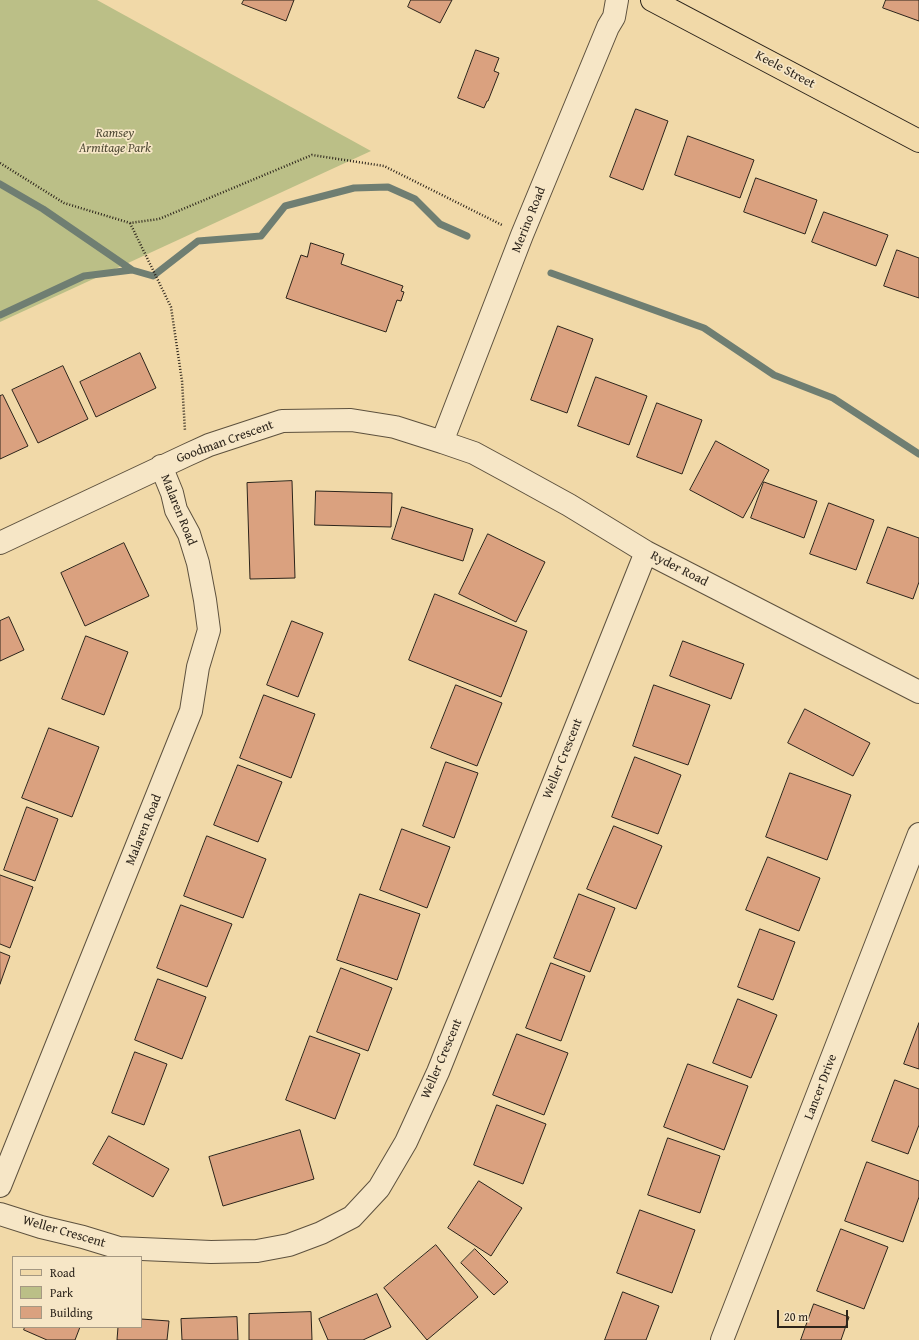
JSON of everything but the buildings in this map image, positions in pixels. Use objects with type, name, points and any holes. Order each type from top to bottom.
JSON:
[{"type":"main road","name":"Keele Street","points":[[652,0],[919,141]]},
{"type":"street","name":"Merino Road","points":[[442,442],[522,235],[608,27],[614,18],[617,0]]},
{"type":"street","name":"Goodman Crescent","points":[[0,543],[161,466],[209,445],[282,421],[351,420],[395,428],[442,442]]},
{"type":"street","name":"Ryder Road","points":[[442,442],[474,453],[569,505],[646,552],[919,692]]},
{"type":"street","name":"Malaren Road","points":[[0,1186],[191,711],[198,667],[209,630],[198,563],[190,534],[176,510],[172,493],[161,466]]},
{"type":"street","name":"Weller Crescent","points":[[0,1214],[41,1227],[120,1248],[211,1252],[257,1251],[289,1245],[321,1233],[352,1217],[379,1188],[406,1142],[438,1072],[646,552]]},
{"type":"street","name":"Lancer Drive","points":[[722,1340],[919,834]]},
{"type":"path","points":[[0,163],[64,203],[130,223],[159,219],[312,155],[384,166],[522,235]]},
{"type":"path","points":[[130,223],[171,307],[182,381],[187,455]]},
{"type":"green space","name":"Ramsey Armitage Park","points":[[0,0],[97,0],[371,151],[0,322]]},
{"type":"waterway","points":[[0,184],[43,209],[132,270],[153,276],[198,241],[261,236],[285,206],[354,188],[388,187],[415,199],[440,224],[467,236]]},
{"type":"waterway","points":[[0,315],[84,276],[132,270]]},
{"type":"waterway","points":[[551,273],[704,328],[774,375],[833,398],[919,454]]}]
